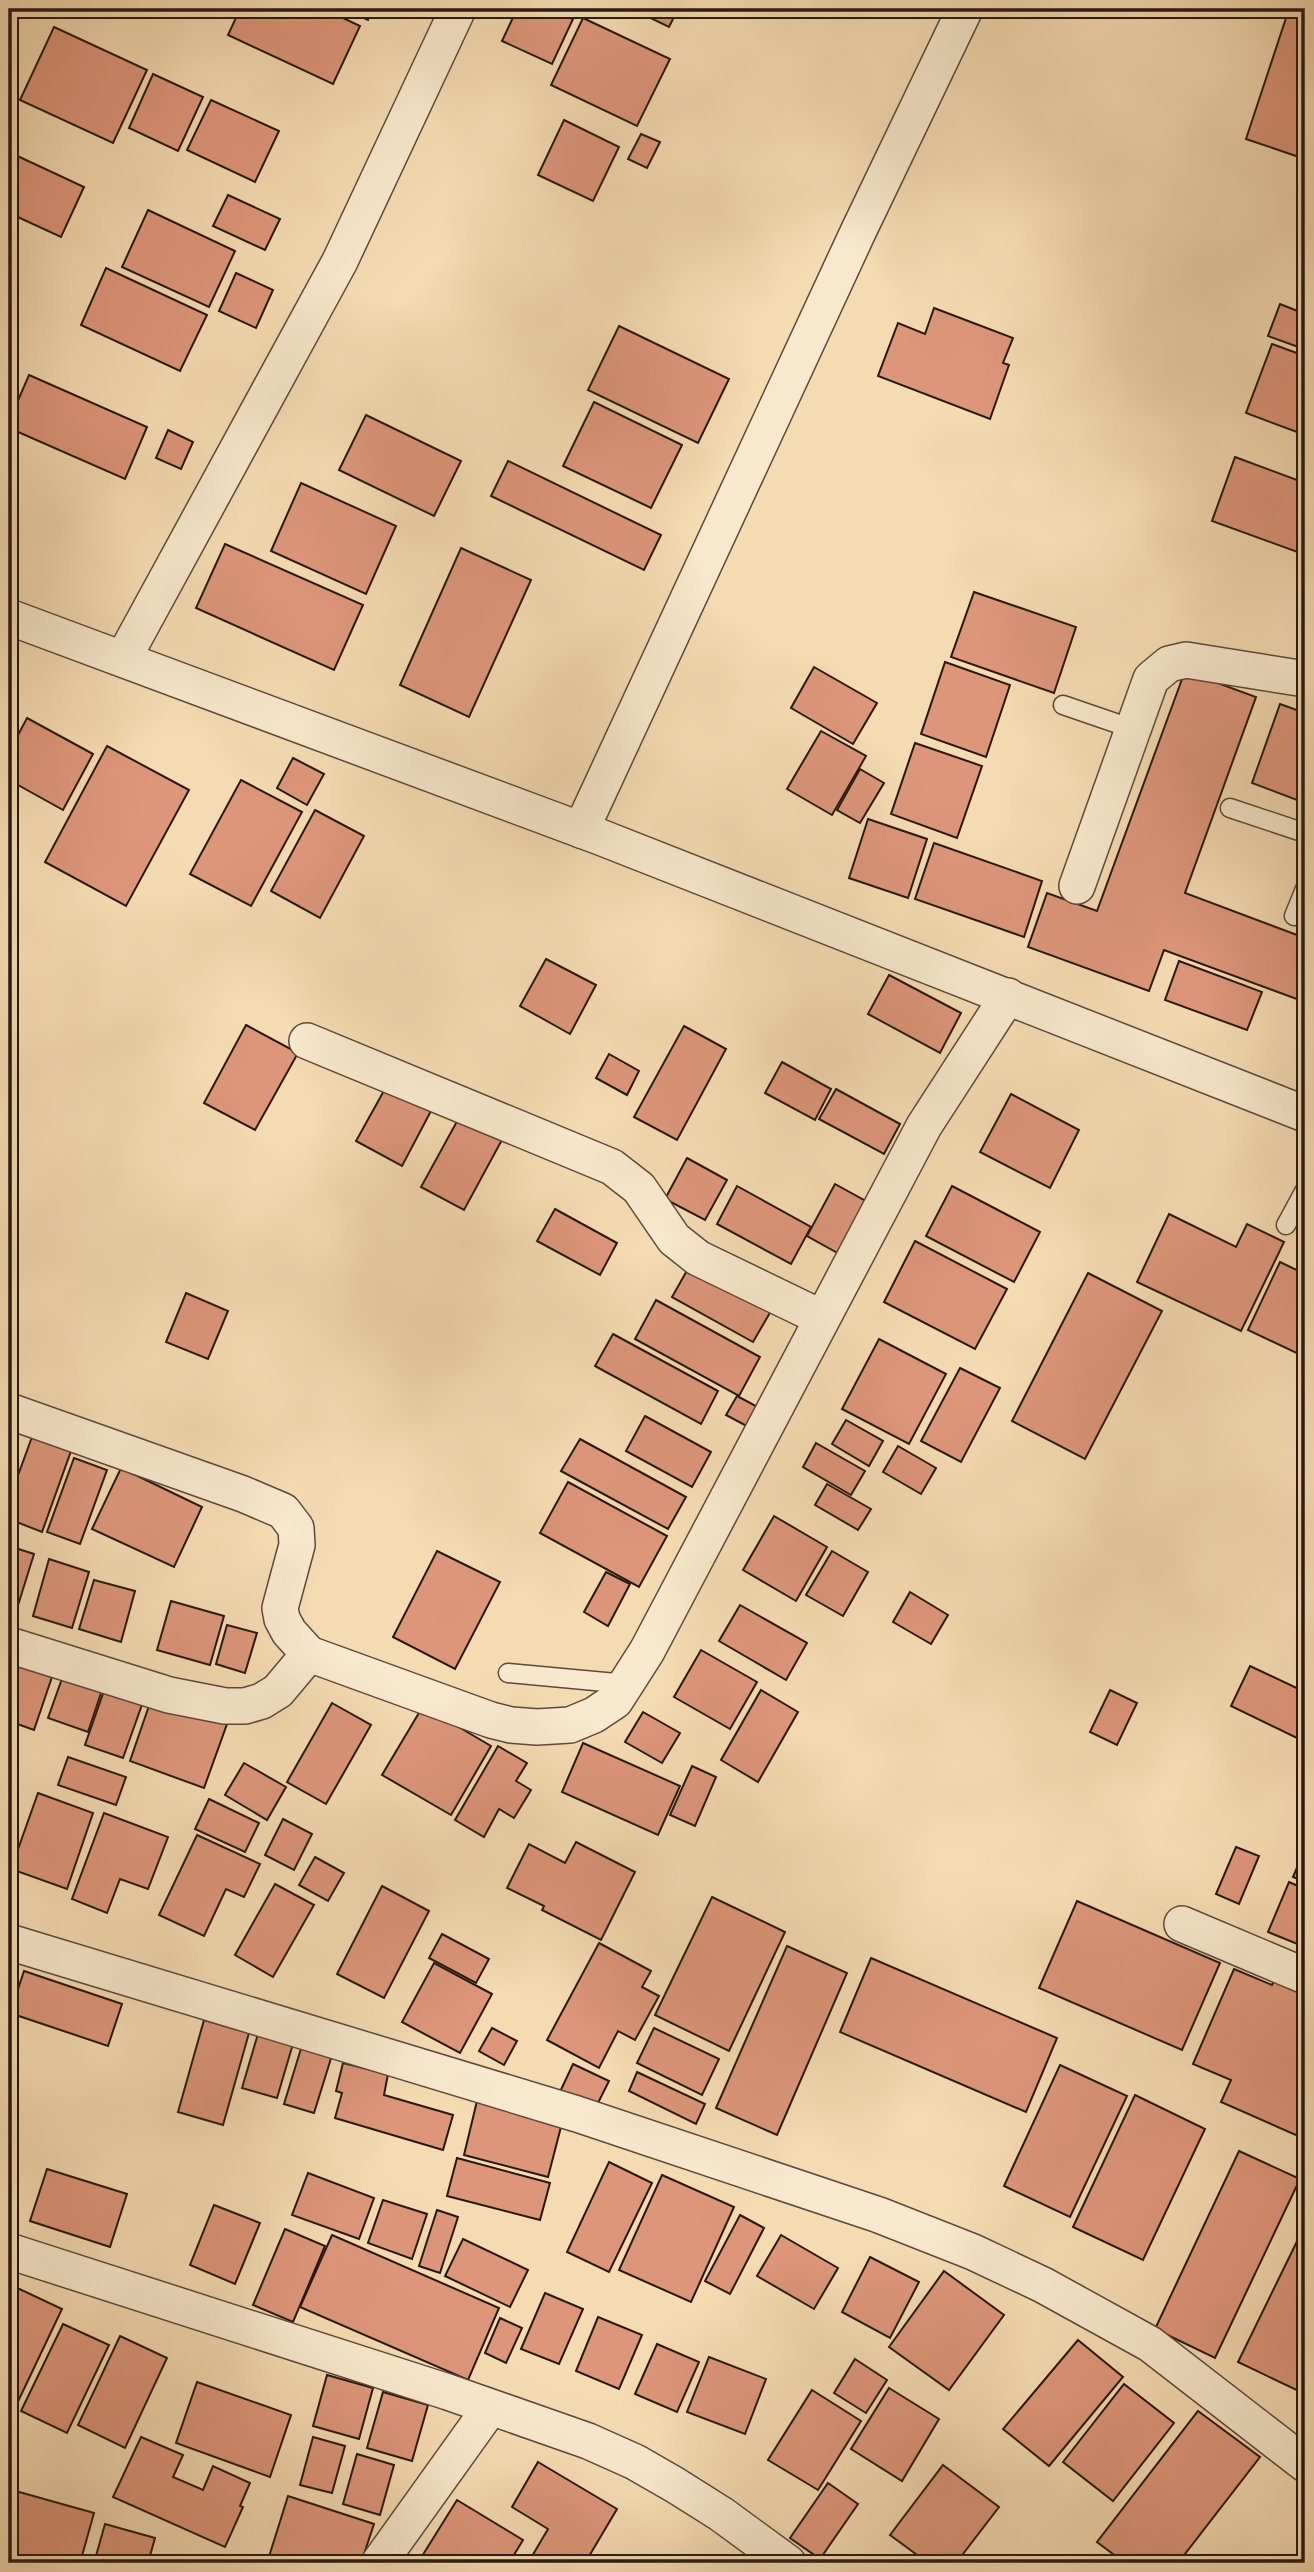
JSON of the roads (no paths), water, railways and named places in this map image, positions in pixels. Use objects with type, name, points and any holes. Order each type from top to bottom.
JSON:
[{"type":"street","points":[[123,659],[340,261],[458,9]]},
{"type":"street","points":[[581,830],[864,219],[965,9]]},
{"type":"street","points":[[9,617],[581,830],[1305,1114]]},
{"type":"street","points":[[1077,886],[1151,679],[1169,664],[1186,660],[1305,679]]},
{"type":"street","points":[[9,1411],[243,1494],[283,1511],[296,1528],[297,1545],[281,1608],[282,1619],[289,1632],[309,1654],[511,1725],[537,1727],[570,1724],[594,1715],[615,1701],[676,1599],[924,1126],[1008,996]]},
{"type":"street","points":[[307,1041],[612,1167],[639,1188],[674,1239],[698,1258],[822,1318]]},
{"type":"street","points":[[9,1645],[169,1695],[225,1706],[245,1706],[278,1691],[309,1654]]},
{"type":"street","points":[[1182,1924],[1305,1976]]},
{"type":"street","points":[[9,1942],[577,2114],[879,2215],[972,2252],[1043,2285],[1150,2344],[1305,2464]]},
{"type":"street","points":[[9,2251],[588,2441],[635,2462],[721,2514],[788,2563]]},
{"type":"street","points":[[379,2563],[490,2407]]},
{"type":"lane","points":[[1063,705],[1133,729]]},
{"type":"lane","points":[[1230,808],[1305,833]]},
{"type":"lane","points":[[1294,916],[1305,889]]},
{"type":"lane","points":[[1286,1225],[1305,1189]]},
{"type":"lane","points":[[508,1673],[627,1684]]}]
